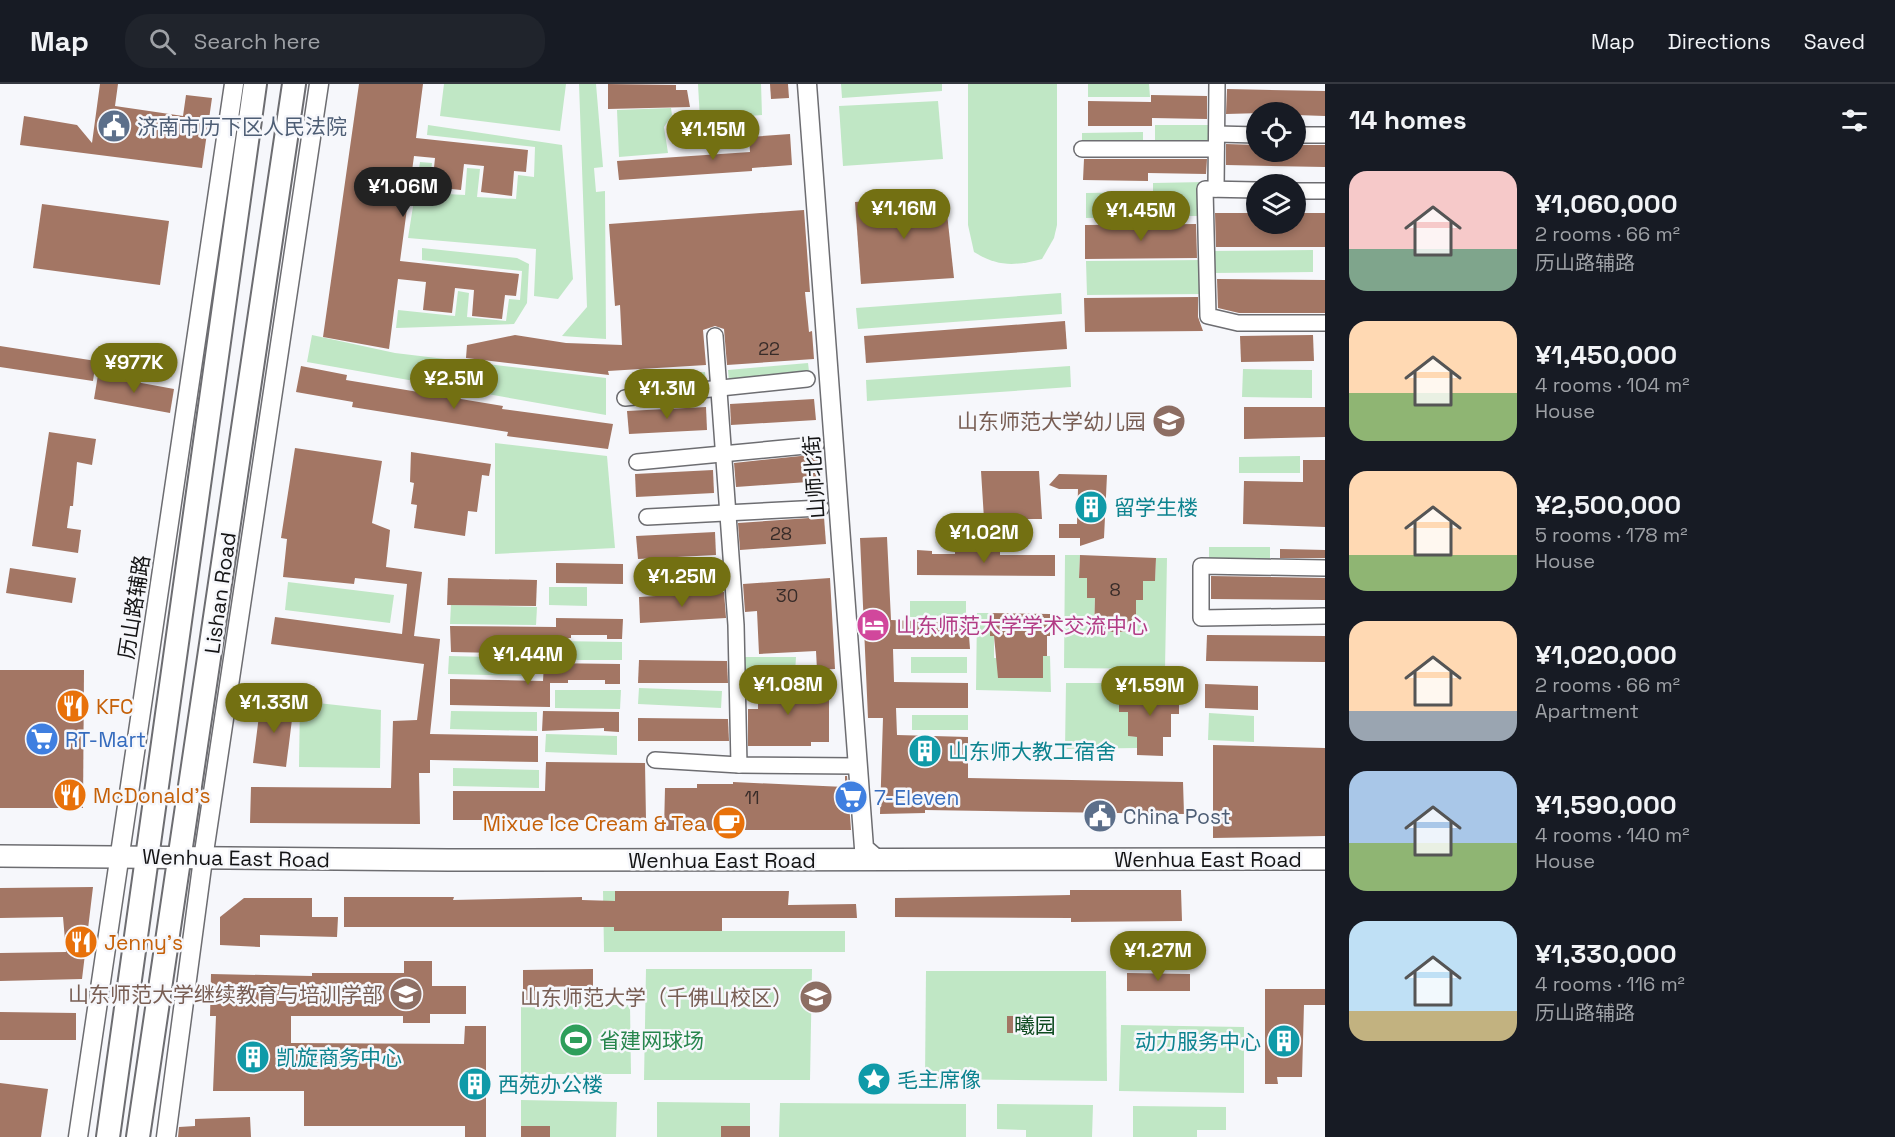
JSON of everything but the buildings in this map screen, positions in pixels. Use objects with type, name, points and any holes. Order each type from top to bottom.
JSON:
[{"type":"main road","name":"Lishan Road","points":[[108,1137],[255,84]]},
{"type":"main road","name":"Lishan Road","points":[[138,1137],[192,859],[294,84]]},
{"type":"main road","name":"Wenhua East Road","points":[[0,856],[148,856],[192,859],[1325,859]]},
{"type":"street","name":"历山路辅路","points":[[78,1137],[234,84]]},
{"type":"street","points":[[166,1137],[192,859],[319,84]]},
{"type":"street","name":"山师北街","points":[[807,84],[864,848],[878,860]]},
{"type":"street","points":[[1216,189],[1217,84]]},
{"type":"street","points":[[1306,135],[1325,135]]},
{"type":"street","points":[[1082,149],[1216,142],[1246,137]]},
{"type":"street","points":[[1246,190],[1205,189],[1208,316],[1238,323],[1325,323]]},
{"type":"street","points":[[1306,191],[1325,191]]},
{"type":"street","points":[[715,336],[736,625],[739,765]]},
{"type":"street","points":[[625,398],[807,380]]},
{"type":"street","points":[[637,462],[816,445]]},
{"type":"street","points":[[647,517],[820,508]]},
{"type":"street","points":[[1325,568],[1201,566],[1201,618],[1325,616]]},
{"type":"street","points":[[655,760],[739,765],[857,766]]},
{"type":"green space","points":[[444,84],[566,84],[560,131],[440,116]]},
{"type":"green space","points":[[579,84],[596,84],[603,167],[594,168],[596,192],[605,191],[606,339],[562,336],[587,307]]},
{"type":"green space","points":[[698,84],[761,84],[762,115],[700,120]]},
{"type":"green space","points":[[841,84],[942,84],[942,91],[842,98]]},
{"type":"green space","points":[[968,84],[1057,84],[1057,225],[1054,238],[1042,259],[1007,264],[974,252],[968,225]]},
{"type":"green space","points":[[1088,84],[1149,84],[1150,97],[1088,97]]},
{"type":"green space","points":[[938,101],[943,159],[843,166],[839,106]]},
{"type":"green space","points":[[671,108],[672,115],[664,127],[668,153],[619,157],[617,110]]},
{"type":"green space","points":[[428,125],[562,145],[573,279],[558,299],[534,296],[536,249],[408,238],[420,162],[432,163],[429,193],[465,195],[467,168],[480,169],[477,197],[516,199],[518,175],[534,177],[535,147],[427,135]]},
{"type":"green space","points":[[1155,125],[1216,125],[1216,141],[1155,142]]},
{"type":"green space","points":[[1143,132],[1143,149],[1082,149],[1082,133]]},
{"type":"green space","points":[[1206,182],[1207,216],[1153,216],[1153,183]]},
{"type":"green space","points":[[1147,192],[1147,217],[1086,218],[1086,193]]},
{"type":"green space","points":[[422,248],[517,258],[529,264],[527,303],[514,324],[396,328],[398,310],[455,316],[458,291],[469,293],[467,317],[506,321],[509,299],[520,300],[522,271],[422,260]]},
{"type":"green space","points":[[1313,250],[1313,272],[1210,273],[1210,251]]},
{"type":"green space","points":[[1204,260],[1205,294],[1087,295],[1086,261]]},
{"type":"green space","points":[[1061,293],[1062,314],[858,329],[856,308]]},
{"type":"green space","points":[[312,335],[395,353],[606,378],[606,415],[307,362]]},
{"type":"green space","points":[[808,363],[811,387],[730,394],[728,370]]},
{"type":"green space","points":[[1070,366],[1071,387],[867,401],[866,380]]},
{"type":"green space","points":[[1243,369],[1312,370],[1312,398],[1242,397]]},
{"type":"green space","points":[[705,372],[707,396],[627,404],[625,380]]},
{"type":"green space","points":[[495,443],[607,456],[615,548],[495,554]]},
{"type":"green space","points":[[1300,456],[1300,473],[1239,473],[1239,457]]},
{"type":"green space","points":[[1209,547],[1270,547],[1270,563],[1209,564]]},
{"type":"green space","points":[[1065,555],[1080,555],[1079,578],[1087,578],[1087,598],[1095,598],[1094,631],[1136,600],[1143,599],[1143,581],[1155,580],[1156,558],[1167,558],[1165,669],[1064,668]]},
{"type":"green space","points":[[288,582],[394,595],[390,623],[285,610]]},
{"type":"green space","points":[[549,587],[587,587],[587,606],[549,605]]},
{"type":"green space","points":[[910,601],[966,601],[966,617],[910,617]]},
{"type":"green space","points":[[451,605],[537,607],[536,625],[450,624]]},
{"type":"green space","points":[[977,613],[990,613],[994,636],[994,658],[998,658],[998,678],[1043,678],[1043,656],[1050,656],[1051,692],[976,690]]},
{"type":"green space","points":[[556,641],[622,642],[622,660],[556,660]]},
{"type":"green space","points":[[449,656],[535,658],[534,676],[448,674]]},
{"type":"green space","points":[[745,657],[796,657],[795,674],[745,674]]},
{"type":"green space","points":[[911,657],[967,657],[967,673],[911,673]]},
{"type":"green space","points":[[1066,683],[1119,683],[1119,712],[1128,712],[1128,736],[1137,737],[1137,748],[1065,749]]},
{"type":"green space","points":[[639,688],[722,691],[721,708],[638,704]]},
{"type":"green space","points":[[555,690],[621,690],[620,709],[555,708]]},
{"type":"green space","points":[[300,701],[381,710],[380,768],[299,767]]},
{"type":"green space","points":[[451,711],[537,712],[537,731],[450,729]]},
{"type":"green space","points":[[1209,713],[1254,716],[1254,742],[1208,740]]},
{"type":"green space","points":[[912,715],[968,715],[968,730],[912,730]]},
{"type":"green space","points":[[546,734],[617,736],[617,755],[545,752]]},
{"type":"green space","points":[[453,768],[539,770],[539,788],[453,786]]},
{"type":"green space","points":[[603,891],[615,891],[615,931],[845,931],[845,952],[604,952]]},
{"type":"green space","points":[[646,969],[812,969],[810,1080],[644,1080]]},
{"type":"green space","name":"曦园","points":[[926,971],[1106,971],[1107,1081],[925,1079]]},
{"type":"green space","name":"省建网球场","points":[[521,1005],[630,1005],[631,1074],[521,1074]]},
{"type":"green space","points":[[1121,1025],[1244,1027],[1244,1093],[1119,1091]]},
{"type":"green space","points":[[521,1100],[617,1102],[616,1137],[550,1137],[521,1126]]},
{"type":"green space","points":[[657,1102],[750,1103],[750,1126],[721,1126],[721,1137],[657,1137]]},
{"type":"green space","points":[[780,1103],[966,1104],[966,1137],[779,1137]]},
{"type":"green space","points":[[997,1104],[1093,1105],[1092,1137],[1026,1137],[1026,1130],[997,1129]]},
{"type":"green space","points":[[1133,1106],[1226,1107],[1226,1130],[1197,1130],[1197,1137],[1133,1137]]},
{"type":"place","name":"济南市历下区人民法院","points":[[114,126]]},
{"type":"place","name":"山东师范大学幼儿园","points":[[1169,421]]},
{"type":"place","name":"留学生楼","points":[[1091,507]]},
{"type":"place","name":"山东师范大学学术交流中心","points":[[873,625]]},
{"type":"place","name":"KFC","points":[[73,706]]},
{"type":"place","name":"RT-Mart","points":[[42,739]]},
{"type":"place","name":"山东师大教工宿舍","points":[[925,751]]},
{"type":"place","name":"McDonald's","points":[[70,795]]},
{"type":"place","name":"7-Eleven","points":[[851,797]]},
{"type":"place","name":"China Post","points":[[1100,816]]},
{"type":"place","name":"Mixue Ice Cream & Tea","points":[[729,823]]},
{"type":"place","name":"Jenny's","points":[[81,942]]},
{"type":"place","name":"山东师范大学继续教育与培训学部","points":[[406,994]]},
{"type":"place","name":"山东师范大学（千佛山校区）","points":[[816,997]]},
{"type":"place","name":"省建网球场","points":[[576,1040]]},
{"type":"place","name":"动力服务中心","points":[[1284,1041]]},
{"type":"place","name":"凯旋商务中心","points":[[253,1057]]},
{"type":"place","name":"毛主席像","points":[[874,1079]]},
{"type":"place","name":"西苑办公楼","points":[[475,1084]]}]
